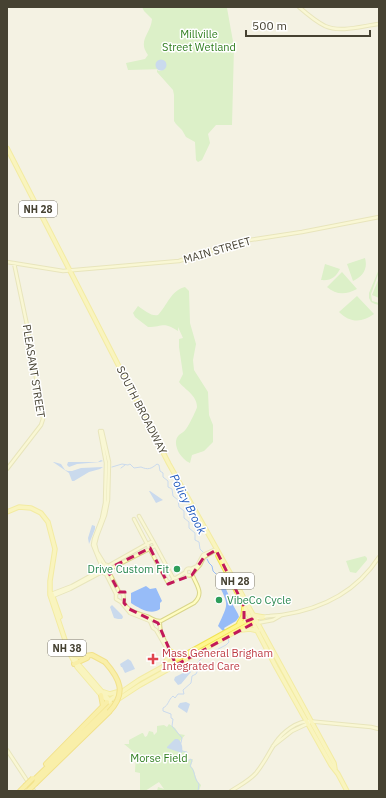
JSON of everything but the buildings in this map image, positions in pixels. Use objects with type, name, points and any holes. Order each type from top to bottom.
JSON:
[{"type":"highway","points":[[34,781],[57,762],[109,712],[117,702],[119,696],[120,689],[116,674],[105,662],[92,655],[78,657],[72,655]]},
{"type":"highway","points":[[75,663],[87,658],[99,658]]},
{"type":"highway","points":[[101,693],[103,706]]},
{"type":"highway","points":[[34,781],[103,706],[110,702]]},
{"type":"highway","points":[[20,791],[26,789],[64,752],[110,702]]},
{"type":"highway","points":[[57,762],[64,752]]},
{"type":"main road","points":[[299,7],[321,23],[333,28],[348,28],[379,24]]},
{"type":"main road","name":"NH 28","points":[[7,148],[69,270]]},
{"type":"main road","name":"MAIN STREET","points":[[7,262],[53,270],[69,270],[180,261],[237,242],[302,232],[379,217]]},
{"type":"main road","name":"PLEASANT STREET","points":[[7,469],[41,424],[43,419],[14,263]]},
{"type":"main road","name":"SOUTH BROADWAY","points":[[69,270],[168,461],[308,722]]},
{"type":"main road","points":[[101,431],[106,463],[105,502],[102,518],[94,539],[94,550],[103,568],[108,572],[118,593],[116,598],[118,601],[130,613],[149,620],[169,650],[177,654],[188,653]]},
{"type":"main road","name":"NH 38","points":[[7,512],[16,508],[28,507],[40,512],[48,522],[55,550],[50,581],[51,595],[69,652],[75,663],[110,702]]},
{"type":"main road","points":[[139,516],[173,580]]},
{"type":"main road","points":[[134,519],[166,581],[169,583],[180,576],[189,574],[200,565],[204,558],[216,550]]},
{"type":"main road","points":[[108,572],[122,560],[153,541]]},
{"type":"main road","points":[[51,595],[70,589],[103,568],[155,546]]},
{"type":"main road","points":[[152,625],[154,622],[161,621],[194,603],[200,595],[188,569],[198,565],[203,555],[216,550]]},
{"type":"main road","name":"SOUTH BROADWAY","points":[[216,550],[244,606],[254,620],[276,667],[334,763],[334,769],[347,791]]},
{"type":"main road","points":[[110,702],[236,632],[254,620],[273,620],[281,616],[311,608],[338,596],[363,577],[379,557]]},
{"type":"main road","points":[[103,568],[108,572]]},
{"type":"main road","points":[[189,574],[191,569]]},
{"type":"main road","points":[[118,593],[123,594],[124,603],[132,611],[149,617],[159,623],[159,627],[176,665]]},
{"type":"main road","name":"NH 38","points":[[51,595],[75,663]]},
{"type":"main road","points":[[118,601],[124,598]]},
{"type":"main road","points":[[235,627],[242,619],[244,606]]},
{"type":"main road","points":[[155,629],[171,615]]},
{"type":"main road","points":[[110,702],[126,689],[174,660],[235,627],[263,617],[281,616]]},
{"type":"main road","points":[[236,632],[250,628],[258,631]]},
{"type":"main road","points":[[163,667],[169,650]]},
{"type":"main road","points":[[101,693],[112,694],[126,689]]},
{"type":"main road","points":[[231,791],[249,780],[255,774],[272,747],[290,733],[308,722],[379,729]]},
{"type":"main road","points":[[7,750],[34,791]]},
{"type":"highlighted area","points":[[150,548],[168,584],[192,575],[204,557],[216,550],[244,606],[244,622],[252,619],[254,623],[176,665],[158,623],[129,609],[124,603],[125,592],[119,592],[109,573],[112,567]]},
{"type":"green space","name":"Millville Street Wetland","points":[[142,7],[230,7],[227,8],[234,47],[232,125],[216,125],[208,134],[210,143],[202,160],[198,162],[196,160],[195,142],[186,137],[174,121],[173,90],[157,72],[157,70],[159,71],[165,69],[128,70],[126,63],[145,59],[148,55],[145,50],[144,41],[152,19]]},
{"type":"green space","points":[[365,258],[366,266],[364,272],[360,277],[353,281],[347,264]]},
{"type":"green space","points":[[325,264],[340,269],[333,278],[321,280]]},
{"type":"green space","points":[[379,269],[371,294],[372,301],[379,303],[379,305],[371,302],[369,293]]},
{"type":"green space","points":[[342,272],[357,289],[345,293],[338,293],[327,287]]},
{"type":"green space","points":[[379,278],[379,298],[372,295]]},
{"type":"green space","points":[[185,287],[189,291],[190,323],[196,344],[193,360],[194,370],[208,392],[209,415],[213,425],[213,442],[204,451],[192,455],[190,463],[179,453],[176,444],[177,437],[187,428],[197,407],[193,396],[179,382],[183,374],[179,339],[183,338],[178,327],[178,331],[166,325],[148,327],[135,317],[133,313],[138,306],[151,314],[158,315],[176,291]]},
{"type":"green space","points":[[357,296],[374,314],[365,319],[352,320],[343,316],[339,312]]},
{"type":"green space","points":[[365,556],[367,560],[356,573],[350,572],[346,561]]},
{"type":"green space","name":"Morse Field","points":[[169,724],[175,728],[179,734],[185,735],[180,741],[182,750],[188,754],[188,760],[193,759],[191,766],[197,780],[201,785],[199,791],[157,791],[158,787],[164,789],[159,782],[145,791],[140,791],[140,773],[135,772],[136,754],[124,744],[129,744],[129,740],[142,733],[145,737],[149,731],[153,732],[154,735],[157,732],[157,726],[164,725],[167,727]]},
{"type":"water","points":[[161,59],[165,61],[167,65],[165,69],[161,71],[157,69],[155,65],[157,61]]},
{"type":"water","points":[[101,460],[103,461],[100,462],[77,464],[69,467],[67,465],[68,462],[98,462]]},
{"type":"water","points":[[53,462],[61,464],[65,470],[68,471],[81,468],[103,467],[89,472],[72,481],[69,473]]},
{"type":"water","points":[[150,491],[163,500],[156,503]]},
{"type":"water","points":[[92,525],[95,526],[95,529],[89,544],[88,538]]},
{"type":"water","points":[[222,580],[239,617],[236,621],[224,628],[225,630],[223,631],[218,626],[226,608],[226,604],[224,595],[217,581]]},
{"type":"water","points":[[146,586],[150,589],[156,588],[162,601],[160,603],[160,609],[153,612],[131,603],[131,593]]},
{"type":"water","points":[[112,605],[122,615],[122,619],[114,618],[110,607]]},
{"type":"water","points":[[128,659],[131,661],[135,669],[125,673],[120,664]]},
{"type":"water","points":[[191,669],[191,672],[181,684],[178,685],[174,680],[175,677]]},
{"type":"water","points":[[186,702],[190,704],[187,713],[178,707],[180,703]]},
{"type":"water","points":[[175,739],[178,739],[180,742],[182,753],[167,748]]},
{"type":"waterway","name":"Policy Brook","points":[[112,467],[122,464],[130,464],[134,468],[141,467],[148,469],[157,464],[159,465],[160,471],[163,473],[163,477],[168,481],[168,487],[172,489],[173,496],[178,500],[179,507],[184,511],[184,518],[189,522],[189,528],[195,533],[195,540],[199,542],[200,549],[203,552]]},
{"type":"waterway","name":"Policy Brook","points":[[121,468],[125,465]]},
{"type":"waterway","name":"Policy Brook","points":[[207,559],[212,566],[213,571],[218,576],[219,582]]},
{"type":"waterway","name":"Policy Brook","points":[[181,743],[182,738],[172,726],[173,719],[171,718],[171,714],[163,711],[163,708],[173,696],[175,698],[178,694],[184,694],[183,690],[191,683],[192,676],[196,674],[200,667],[198,662],[203,657],[226,645],[229,642],[228,639]]},
{"type":"waterway","name":"Policy Brook","points":[[182,751],[187,752],[187,761],[191,759],[192,761],[190,766],[199,784],[198,791]]},
{"type":"place","name":"Drive Custom Fit","points":[[177,569]]},
{"type":"place","name":"VibeCo Cycle","points":[[219,600]]},
{"type":"place","name":"Mass General Brigham Integrated Care","points":[[153,659]]}]
